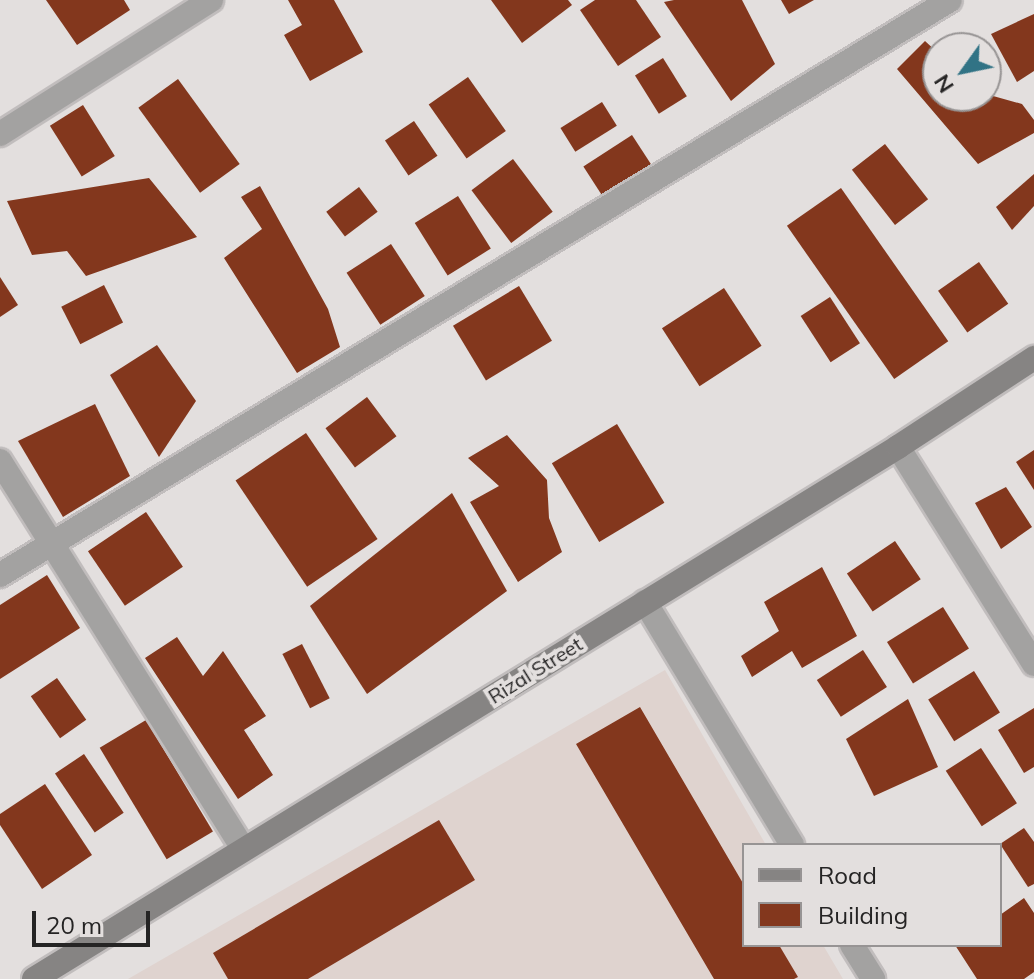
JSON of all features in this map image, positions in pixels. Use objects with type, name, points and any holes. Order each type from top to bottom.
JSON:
[{"type":"main road","name":"Rizal Street","points":[[34,979],[898,447],[1034,358]]},
{"type":"street","points":[[0,134],[211,0]]},
{"type":"street","points":[[0,575],[950,0]]},
{"type":"street","points":[[898,447],[1034,664]]},
{"type":"street","points":[[0,461],[243,849]]},
{"type":"street","points":[[645,602],[791,843]]},
{"type":"street","points":[[853,947],[873,979]]},
{"type":"shaded area","points":[[665,670],[765,843],[742,843],[742,947],[824,947],[843,979],[128,979]]},
{"type":"building","points":[[46,0],[124,0],[130,10],[77,45]]},
{"type":"building","points":[[288,0],[334,0],[363,52],[310,81],[284,35],[302,25]]},
{"type":"building","points":[[491,0],[568,0],[572,5],[522,43]]},
{"type":"building","points":[[595,0],[636,0],[661,37],[618,66],[580,10]]},
{"type":"building","points":[[742,0],[775,64],[731,101],[664,2]]},
{"type":"building","points":[[781,0],[814,0],[789,14]]},
{"type":"building","points":[[1034,14],[1034,71],[1017,82],[1002,54],[1002,32],[995,32]]},
{"type":"building","points":[[922,44],[922,98],[897,69]]},
{"type":"building","points":[[663,58],[687,96],[659,114],[635,75]]},
{"type":"building","points":[[468,77],[506,131],[467,159],[429,105]]},
{"type":"building","points":[[178,79],[240,164],[200,193],[138,108]]},
{"type":"building","points":[[1002,98],[1022,104],[1034,120],[1034,133],[978,164],[934,112],[1002,112]]},
{"type":"building","points":[[602,102],[617,126],[575,152],[560,128]]},
{"type":"building","points":[[83,105],[115,156],[82,177],[50,126]]},
{"type":"building","points":[[414,121],[437,156],[408,175],[385,141]]},
{"type":"building","points":[[632,135],[651,164],[602,196],[583,167]]},
{"type":"building","points":[[885,144],[928,199],[895,225],[852,170]]},
{"type":"building","points":[[513,159],[553,212],[511,243],[471,190]]},
{"type":"building","points":[[1034,174],[1034,206],[1012,230],[996,207]]},
{"type":"building","points":[[149,178],[197,237],[86,276],[67,251],[32,255],[7,201]]},
{"type":"building","points":[[260,186],[328,309],[340,347],[297,373],[224,258],[262,229],[241,197]]},
{"type":"building","points":[[359,187],[378,212],[345,236],[326,212]]},
{"type":"building","points":[[841,188],[948,341],[894,379],[787,226]]},
{"type":"building","points":[[458,196],[491,249],[448,276],[415,223]]},
{"type":"building","points":[[391,244],[425,296],[380,325],[347,273]]},
{"type":"building","points":[[979,262],[1008,304],[967,332],[938,291]]},
{"type":"building","points":[[0,277],[18,305],[0,317]]},
{"type":"building","points":[[104,285],[123,322],[80,344],[61,307]]},
{"type":"building","points":[[519,286],[552,341],[486,381],[453,326]]},
{"type":"building","points":[[724,288],[762,346],[700,386],[662,328]]},
{"type":"building","points":[[830,297],[860,343],[831,362],[801,316]]},
{"type":"building","points":[[157,345],[196,401],[159,457],[110,375]]},
{"type":"building","points":[[367,397],[396,436],[355,467],[325,428]]},
{"type":"building","points":[[95,404],[130,476],[63,517],[18,441]]},
{"type":"building","points":[[617,424],[664,503],[599,542],[552,463]]},
{"type":"building","points":[[306,433],[378,539],[307,587],[236,481]]},
{"type":"building","points":[[507,435],[547,480],[549,518],[562,552],[518,582],[470,502],[499,486],[468,458]]},
{"type":"building","points":[[1034,450],[1034,490],[1016,462]]},
{"type":"building","points":[[1006,487],[1032,527],[1001,549],[975,503]]},
{"type":"building","points":[[452,493],[507,591],[367,694],[310,606]]},
{"type":"building","points":[[146,512],[183,567],[125,606],[88,551]]},
{"type":"building","points":[[895,541],[921,579],[873,612],[847,573]]},
{"type":"building","points":[[822,567],[857,636],[802,668],[792,651],[752,677],[741,656],[779,631],[764,602]]},
{"type":"building","points":[[47,575],[80,628],[0,679],[0,605]]},
{"type":"building","points":[[943,607],[969,649],[913,684],[887,642]]},
{"type":"building","points":[[177,637],[203,676],[223,651],[266,716],[244,730],[273,775],[238,799],[145,658]]},
{"type":"building","points":[[302,644],[330,698],[310,708],[282,654]]},
{"type":"building","points":[[863,650],[887,687],[841,717],[817,680]]},
{"type":"building","points":[[974,671],[1000,713],[954,741],[928,700]]},
{"type":"building","points":[[57,678],[86,720],[60,738],[31,696]]},
{"type":"building","points":[[908,699],[938,767],[874,796],[846,739]]},
{"type":"building","points":[[640,707],[742,882],[742,947],[780,947],[798,977],[714,979],[576,744]]},
{"type":"building","points":[[1034,708],[1034,767],[1024,773],[998,730]]},
{"type":"building","points":[[146,720],[213,831],[167,859],[100,748]]},
{"type":"building","points":[[981,748],[1017,803],[982,826],[946,771]]},
{"type":"building","points":[[84,754],[124,813],[95,832],[55,774]]},
{"type":"building","points":[[45,784],[92,855],[42,889],[0,825],[0,814]]},
{"type":"building","points":[[439,820],[475,880],[308,979],[228,979],[213,953]]},
{"type":"building","points":[[1024,828],[1034,842],[1034,884],[1028,887],[1002,843]]},
{"type":"building","points":[[1024,898],[1034,913],[1034,972],[1024,979],[977,979],[956,947],[1002,947],[1002,914]]}]
